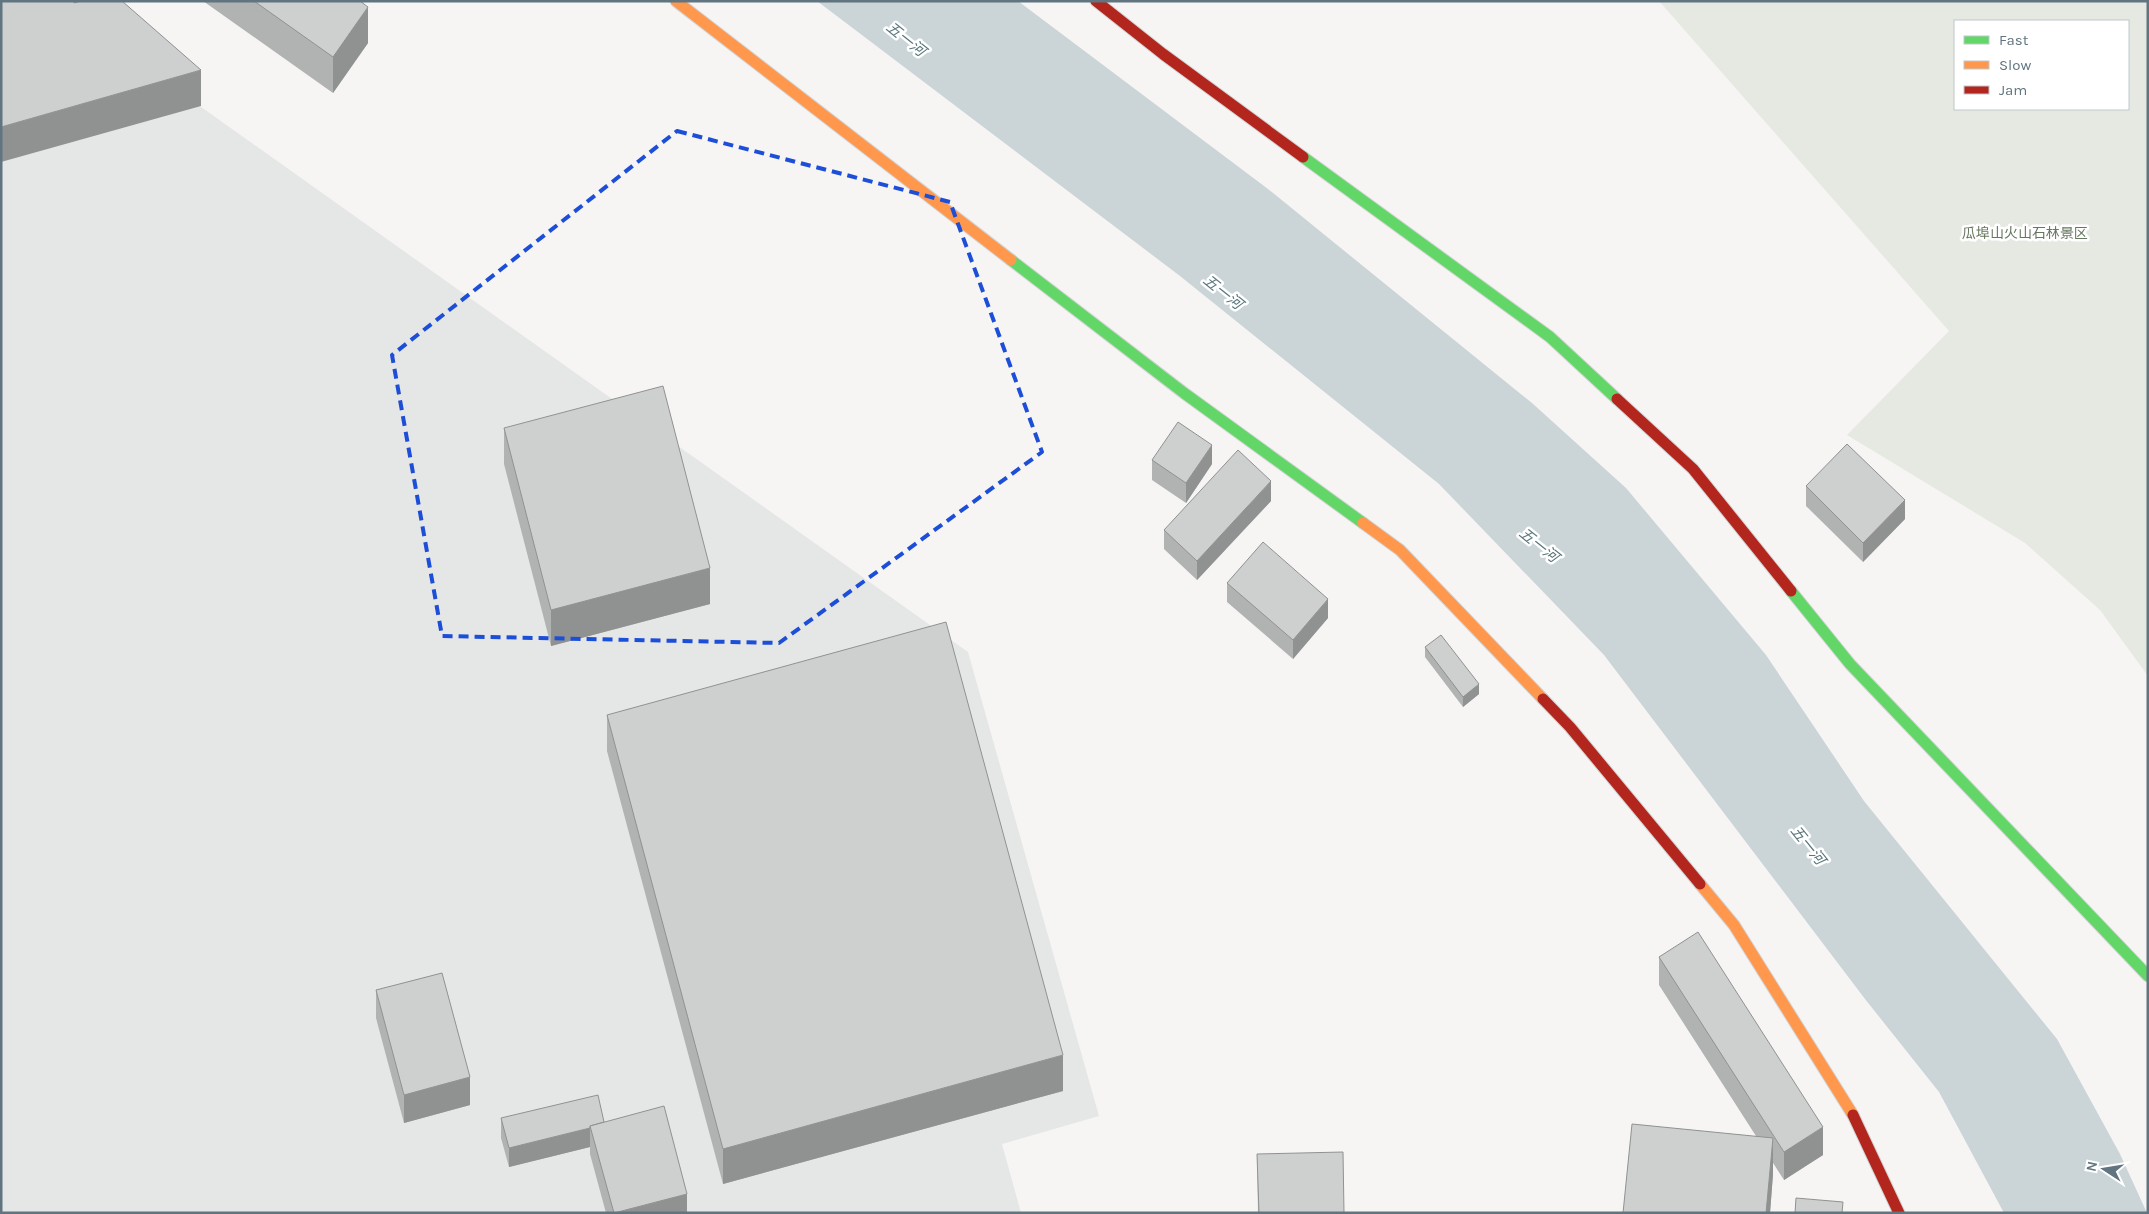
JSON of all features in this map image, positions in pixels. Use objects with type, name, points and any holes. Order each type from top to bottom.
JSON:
[{"type":"street","points":[[676,1],[1184,393],[1400,550],[1570,727],[1734,924],[1848,1106],[1899,1213]]},
{"type":"street","points":[[1096,1],[1163,54],[1550,336],[1686,462],[1850,664],[2148,976]]},
{"type":"highlighted area","points":[[677,131],[950,202],[1042,452],[779,643],[442,636],[392,355]]},
{"type":"shaded area","points":[[1,1],[52,1],[968,652],[1099,1116],[1002,1144],[1021,1213],[1,1213]]},
{"type":"green space","name":"瓜埠山火山石林景区","points":[[1659,1],[2148,1],[2148,676],[2100,610],[2025,543],[1847,435],[1949,331]]},
{"type":"water","name":"五一河","points":[[817,1],[1018,1],[1268,189],[1532,403],[1626,488],[1766,655],[1864,801],[2057,1039],[2120,1154],[2147,1213],[2004,1213],[1939,1092],[1865,999],[1604,655],[1439,484],[1180,276]]},
{"type":"building","points":[[1,1],[74,1],[74,3],[81,1],[122,1],[201,70],[1,127]]},
{"type":"building","points":[[254,1],[360,1],[368,7],[333,57]]},
{"type":"building","points":[[663,386],[710,568],[551,610],[504,428]]},
{"type":"building","points":[[1178,422],[1212,445],[1186,483],[1152,460]]},
{"type":"building","points":[[1847,444],[1905,500],[1863,543],[1806,486]]},
{"type":"building","points":[[1238,450],[1271,481],[1197,561],[1164,530]]},
{"type":"building","points":[[1263,542],[1328,599],[1293,640],[1227,583]]},
{"type":"building","points":[[946,622],[1063,1055],[723,1149],[607,715]]},
{"type":"building","points":[[1441,635],[1479,684],[1463,697],[1425,647]]},
{"type":"building","points":[[1698,932],[1823,1127],[1784,1152],[1659,957]]},
{"type":"building","points":[[442,973],[470,1077],[404,1095],[376,990]]},
{"type":"building","points":[[598,1095],[604,1122],[590,1126],[590,1128],[509,1148],[501,1118]]},
{"type":"building","points":[[664,1106],[687,1194],[614,1213],[590,1126]]},
{"type":"building","points":[[1632,1124],[1773,1138],[1766,1213],[1623,1213]]},
{"type":"building","points":[[1343,1152],[1344,1213],[1259,1213],[1257,1154]]},
{"type":"building","points":[[1796,1198],[1843,1202],[1842,1213],[1795,1213]]},
{"type":"traffic: fast","points":[[1303,157],[1550,337],[1617,399]]},
{"type":"traffic: fast","points":[[1011,260],[1184,393],[1363,523]]},
{"type":"traffic: fast","points":[[1791,591],[1850,664],[2148,976]]},
{"type":"traffic: slow","points":[[676,1],[1011,260]]},
{"type":"traffic: slow","points":[[1363,523],[1400,550],[1543,699]]},
{"type":"traffic: slow","points":[[1700,884],[1734,925],[1853,1115]]},
{"type":"traffic: jam","points":[[1096,1],[1163,54],[1303,157]]},
{"type":"traffic: jam","points":[[1617,399],[1693,469],[1791,591]]},
{"type":"traffic: jam","points":[[1543,699],[1570,727],[1700,884]]},
{"type":"traffic: jam","points":[[1853,1115],[1899,1213]]}]
